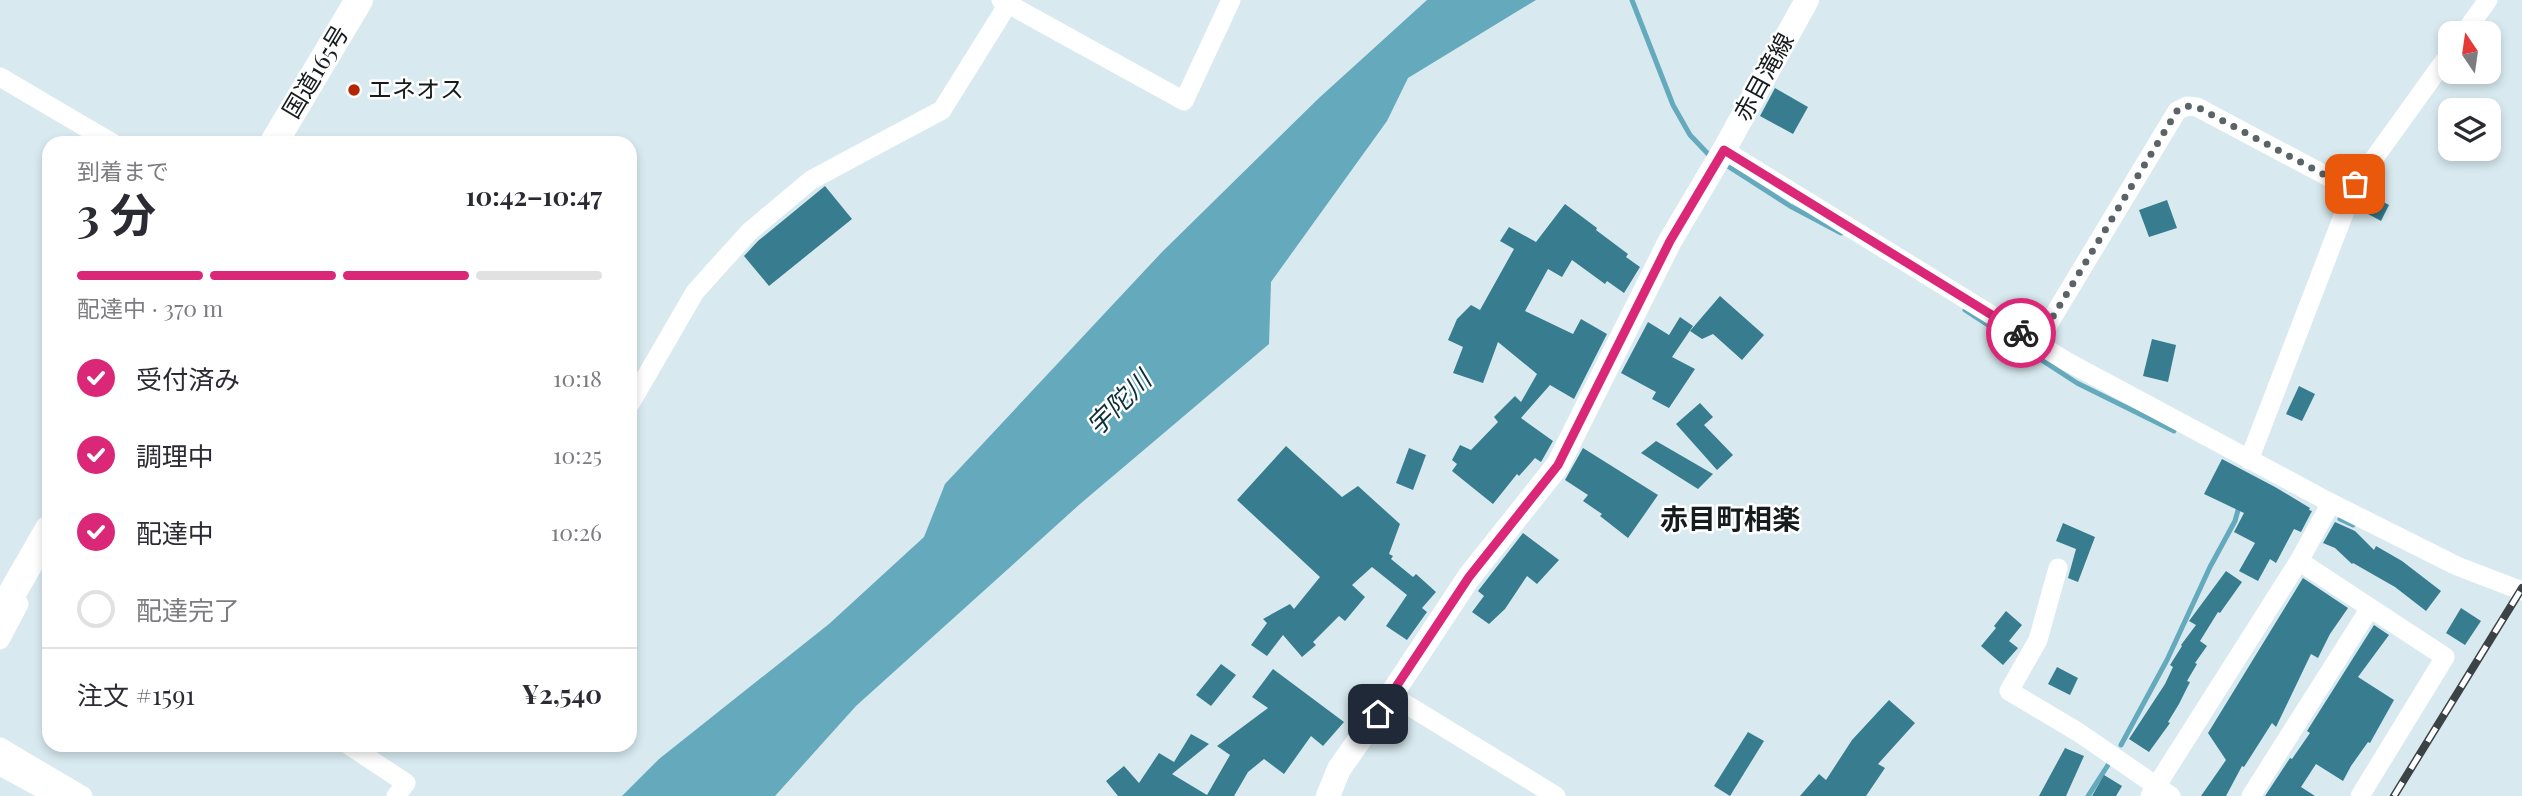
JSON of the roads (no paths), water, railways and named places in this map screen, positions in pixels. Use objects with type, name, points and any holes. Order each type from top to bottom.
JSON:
[{"type":"highway","name":"国道165号","points":[[278,136],[359,0]]},
{"type":"highway","points":[[0,614],[42,541]]},
{"type":"main road","name":"赤目滝線","points":[[1328,796],[1339,769],[1469,577],[1558,465],[1670,241],[1807,0]]},
{"type":"main road","points":[[0,763],[60,796]]},
{"type":"street","points":[[637,392],[695,292],[749,232],[811,180],[942,110],[1004,2],[1184,101],[1231,0]]},
{"type":"street","points":[[2473,21],[2488,0]]},
{"type":"street","points":[[2249,460],[2353,190],[2438,70]]},
{"type":"street","points":[[0,77],[100,136]]},
{"type":"street","points":[[2037,343],[2177,111],[2187,106],[2197,107],[2353,190]]},
{"type":"street","points":[[1719,159],[2037,343],[2249,460],[2457,566],[2522,591]]},
{"type":"street","points":[[2058,568],[2038,640],[2008,691],[2078,732],[2159,793],[2331,503]]},
{"type":"street","points":[[2299,561],[2445,657],[2360,796]]},
{"type":"street","points":[[0,640],[42,563]]},
{"type":"street","points":[[2251,796],[2370,608]]},
{"type":"street","points":[[1391,695],[1556,796]]},
{"type":"street","points":[[0,747],[83,796]]},
{"type":"street","points":[[357,752],[401,790]]},
{"type":"water","name":"宇陀川","points":[[1427,0],[1536,0],[1408,78],[1387,121],[1271,282],[1269,344],[1080,504],[856,706],[775,796],[622,796],[659,759],[829,624],[924,537],[945,484],[1162,252],[1319,98]]},
{"type":"waterway","points":[[1632,0],[1673,105],[1690,135],[1711,157]]},
{"type":"waterway","points":[[1723,163],[1790,206],[1841,233]]},
{"type":"waterway","points":[[1965,310],[2077,383],[2174,431]]},
{"type":"waterway","points":[[2121,745],[2167,660],[2210,567],[2235,521],[2240,503]]},
{"type":"waterway","points":[[2340,519],[2353,525]]},
{"type":"waterway","points":[[2088,796],[2108,765]]},
{"type":"railway","points":[[2394,796],[2522,588]]},
{"type":"place","name":"エネオス","points":[[354,90]]},
{"type":"district","name":"赤目町相楽","points":[[1730,519]]}]
